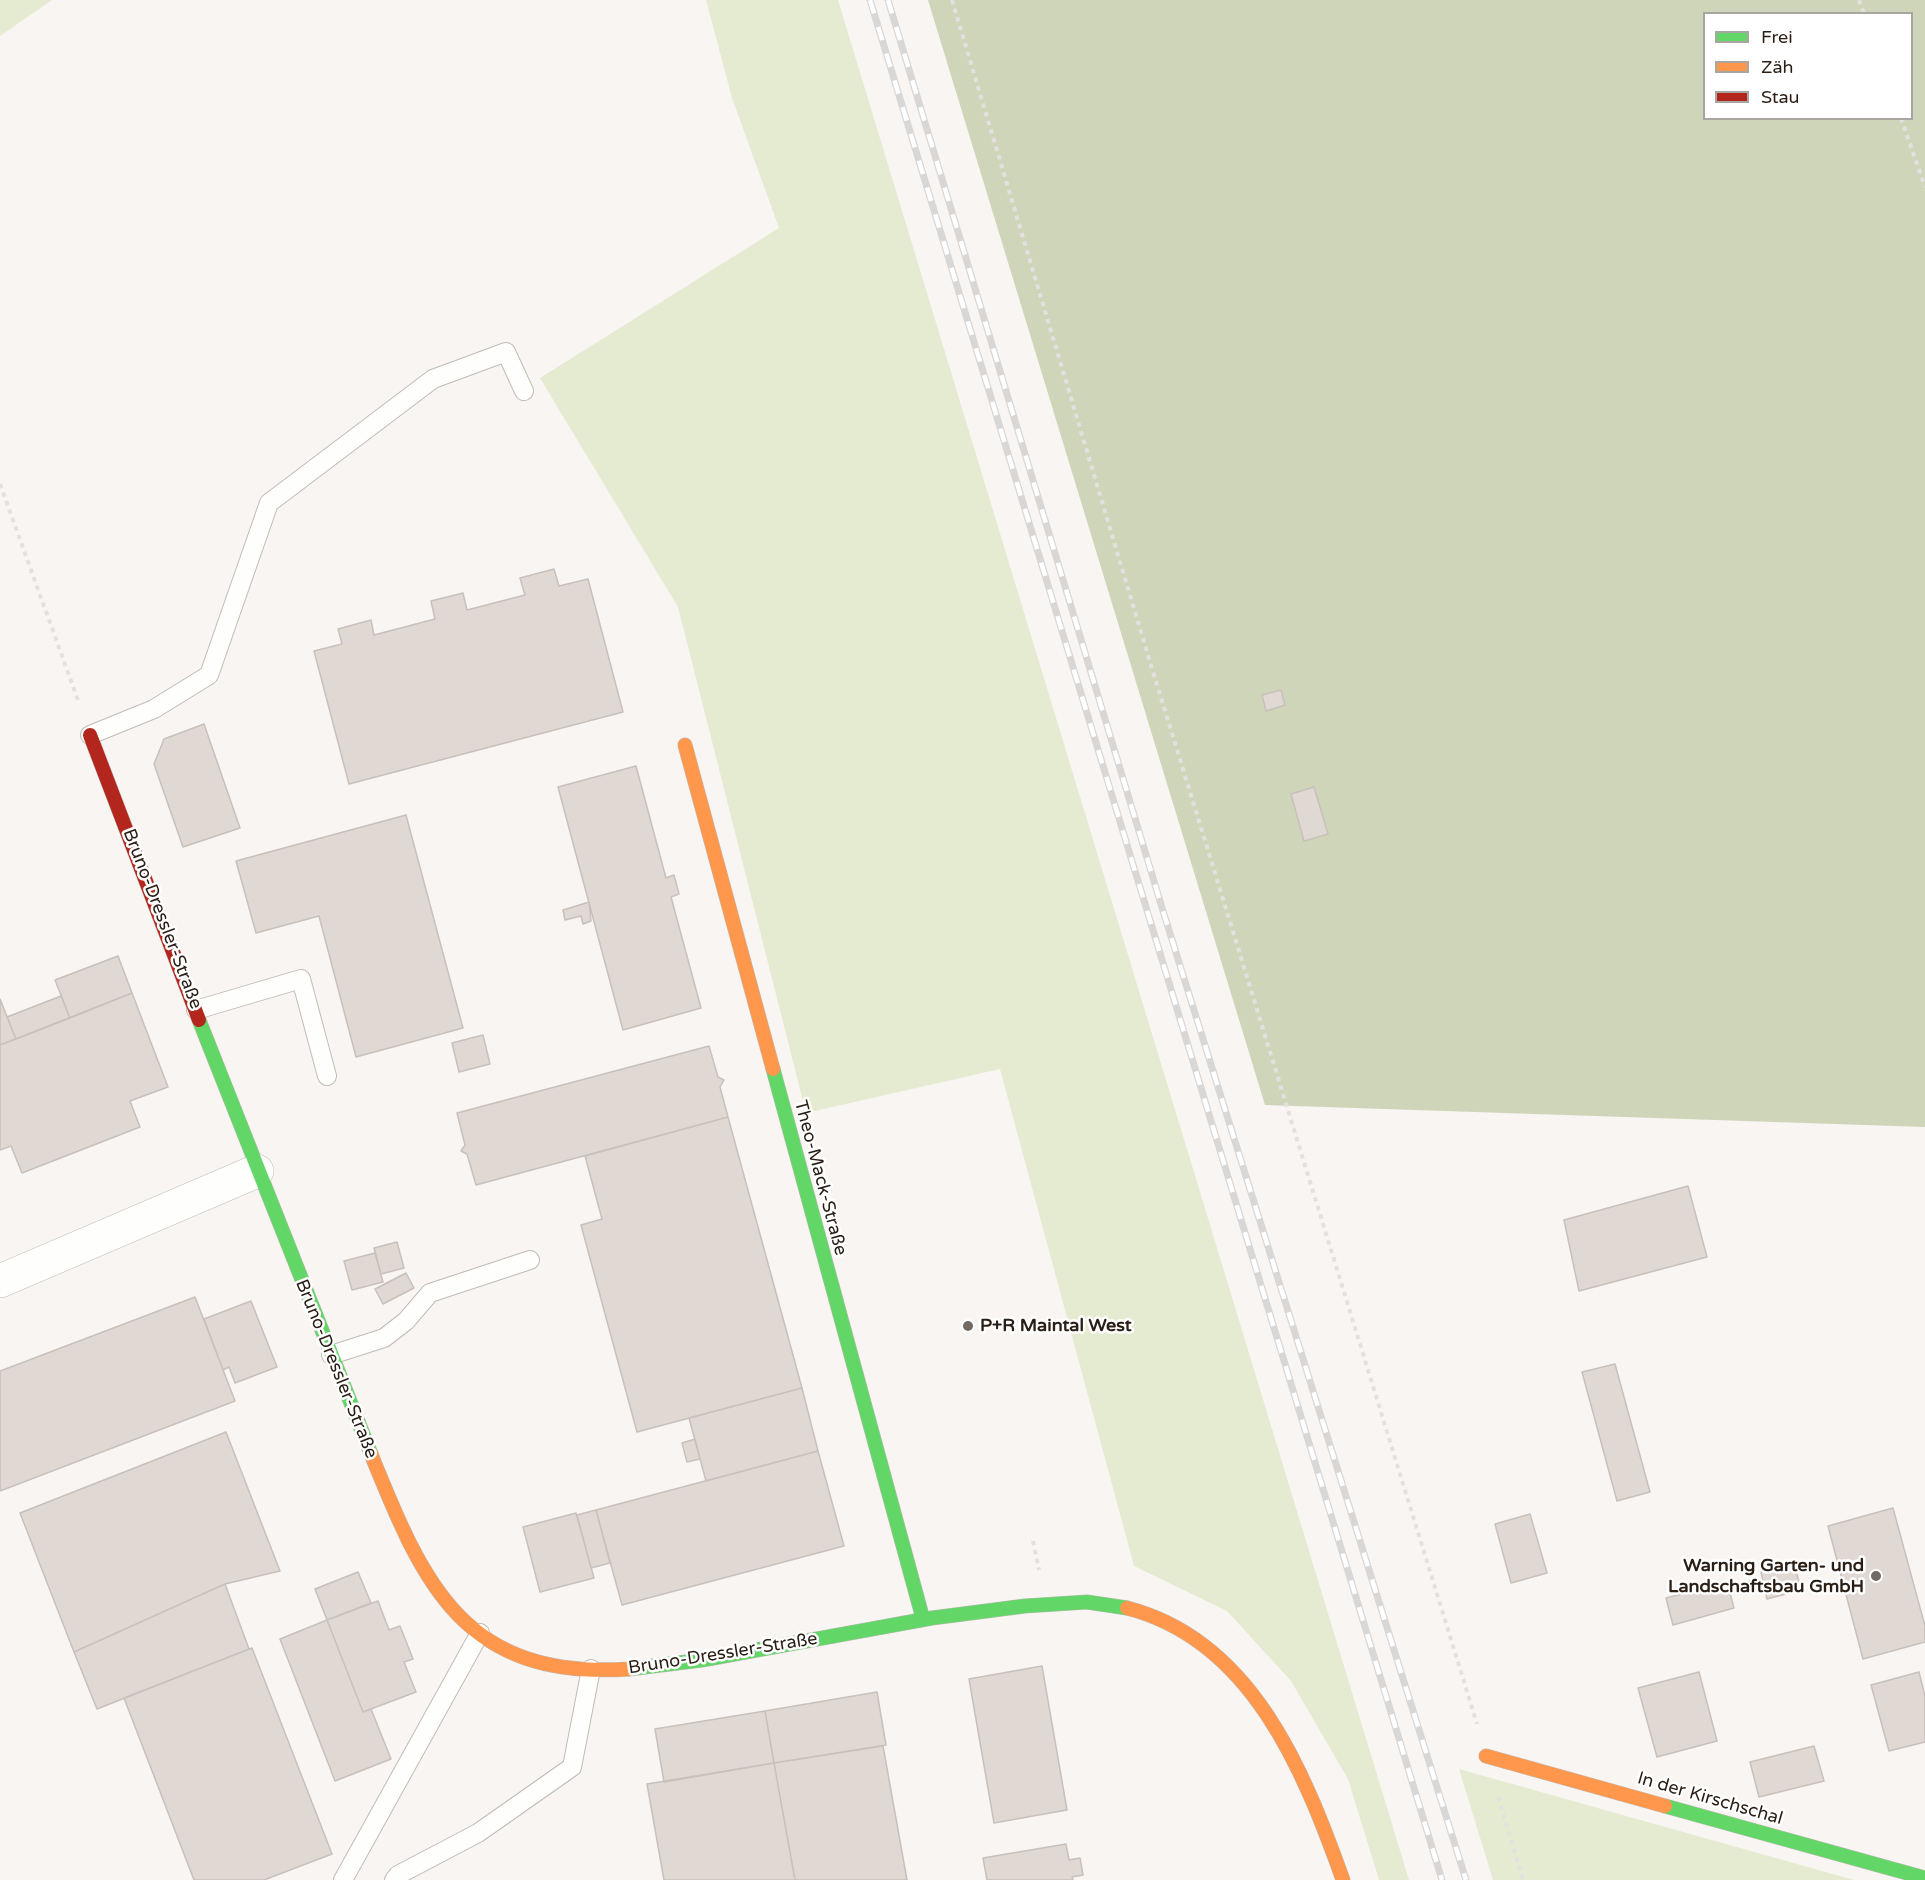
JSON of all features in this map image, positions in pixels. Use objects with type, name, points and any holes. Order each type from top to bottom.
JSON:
[{"type":"street","name":"Bruno-Dressler-Straße","points":[[90,735],[256,1171],[415,1560],[438,1597],[480,1633],[505,1650],[568,1668],[591,1669],[640,1670],[923,1619],[1069,1602],[1112,1606],[1142,1613],[1170,1626],[1227,1665],[1280,1730],[1311,1792],[1343,1880]]},
{"type":"street","name":"Theo-Mack-Straße","points":[[685,745],[923,1619]]},
{"type":"street","points":[[0,1281],[256,1171]]},
{"type":"street","name":"In der Kirschschal","points":[[1486,1756],[1925,1878]]},
{"type":"lane","points":[[90,735],[154,709],[209,675],[269,503],[433,379],[506,352],[524,392]]},
{"type":"lane","points":[[196,1010],[301,979],[327,1076]]},
{"type":"lane","points":[[331,1355],[384,1338],[406,1320],[430,1293],[530,1260]]},
{"type":"lane","points":[[343,1880],[480,1633]]},
{"type":"lane","points":[[394,1880],[398,1875],[478,1833],[572,1767],[591,1669]]},
{"type":"path","points":[[952,0],[1150,662],[1278,1072],[1523,1880]]},
{"type":"path","points":[[1902,120],[1925,187]]},
{"type":"path","points":[[0,484],[90,735]]},
{"type":"green space","points":[[0,0],[52,0],[0,36]]},
{"type":"green space","points":[[706,0],[838,0],[1409,1880],[1379,1880],[1348,1779],[1291,1681],[1227,1611],[1134,1566],[1000,1069],[806,1113],[678,607],[540,378],[779,228],[732,98]]},
{"type":"green space","points":[[928,0],[1925,0],[1925,1127],[1265,1105]]},
{"type":"green space","points":[[1459,1769],[1854,1880],[1493,1880]]},
{"type":"building","points":[[554,569],[559,586],[588,579],[623,712],[349,784],[314,651],[342,644],[338,629],[371,620],[374,635],[435,619],[431,601],[463,593],[467,610],[525,595],[520,578]]},
{"type":"building","points":[[1281,690],[1285,705],[1266,711],[1262,695]]},
{"type":"building","points":[[204,724],[240,828],[183,847],[154,764],[164,739]]},
{"type":"building","points":[[636,766],[666,878],[674,875],[679,894],[671,897],[701,1008],[623,1030],[558,787]]},
{"type":"building","points":[[1314,787],[1328,834],[1304,841],[1291,794]]},
{"type":"building","points":[[406,815],[463,1028],[356,1057],[319,916],[256,933],[236,861]]},
{"type":"building","points":[[589,902],[591,921],[583,924],[581,916],[565,920],[563,910]]},
{"type":"building","points":[[118,956],[132,993],[70,1018],[55,980]]},
{"type":"building","points":[[132,993],[168,1087],[130,1101],[140,1127],[22,1173],[11,1146],[0,1150],[0,1045]]},
{"type":"building","points":[[61,996],[70,1018],[16,1039],[7,1017]]},
{"type":"building","points":[[0,999],[16,1039],[0,1045]]},
{"type":"building","points":[[483,1035],[490,1064],[459,1072],[452,1043]]},
{"type":"building","points":[[709,1046],[718,1077],[724,1080],[720,1087],[728,1117],[476,1185],[467,1154],[461,1151],[465,1145],[457,1113]]},
{"type":"building","points":[[728,1117],[802,1388],[637,1432],[581,1225],[602,1219],[585,1156]]},
{"type":"building","points":[[1688,1186],[1707,1257],[1579,1291],[1564,1220]]},
{"type":"building","points":[[397,1242],[404,1268],[381,1274],[374,1248]]},
{"type":"building","points":[[375,1253],[383,1282],[352,1290],[344,1261]]},
{"type":"building","points":[[406,1273],[414,1288],[383,1304],[375,1289]]},
{"type":"building","points":[[195,1297],[235,1401],[0,1491],[0,1371]]},
{"type":"building","points":[[251,1301],[277,1367],[235,1383],[229,1367],[223,1370],[204,1319]]},
{"type":"building","points":[[1615,1364],[1650,1492],[1617,1501],[1582,1372]]},
{"type":"building","points":[[802,1388],[818,1451],[706,1481],[689,1418]]},
{"type":"building","points":[[226,1432],[280,1571],[225,1584],[74,1652],[20,1513]]},
{"type":"building","points":[[695,1439],[700,1459],[687,1462],[682,1443]]},
{"type":"building","points":[[818,1451],[844,1546],[622,1605],[596,1510]]},
{"type":"building","name":"Warning Garten- und Landschaftsbau GmbH","points":[[1893,1508],[1925,1626],[1925,1642],[1863,1659],[1828,1526]]},
{"type":"building","points":[[596,1510],[610,1563],[591,1568],[577,1515]]},
{"type":"building","points":[[576,1513],[594,1578],[540,1592],[523,1527]]},
{"type":"building","points":[[1530,1514],[1547,1573],[1511,1583],[1495,1524]]},
{"type":"building","points":[[1794,1563],[1801,1590],[1767,1599],[1761,1572]]},
{"type":"building","points":[[358,1572],[371,1603],[327,1620],[315,1589]]},
{"type":"building","points":[[1727,1582],[1734,1608],[1673,1625],[1666,1598]]},
{"type":"building","points":[[225,1584],[249,1649],[97,1709],[74,1652]]},
{"type":"building","points":[[378,1601],[389,1630],[400,1626],[413,1659],[404,1662],[416,1692],[363,1712],[327,1620]]},
{"type":"building","points":[[327,1620],[363,1712],[371,1709],[391,1759],[335,1781],[280,1639]]},
{"type":"building","points":[[252,1648],[332,1854],[264,1880],[194,1880],[124,1698]]},
{"type":"building","points":[[1042,1666],[1067,1810],[994,1823],[969,1679]]},
{"type":"building","points":[[1699,1672],[1717,1741],[1657,1757],[1638,1688]]},
{"type":"building","points":[[1919,1672],[1925,1696],[1925,1742],[1889,1751],[1871,1685]]},
{"type":"building","points":[[877,1692],[886,1745],[774,1763],[765,1711]]},
{"type":"building","points":[[765,1711],[774,1763],[664,1782],[655,1729]]},
{"type":"building","points":[[883,1746],[907,1880],[795,1880],[774,1763]]},
{"type":"building","points":[[1814,1746],[1824,1781],[1759,1797],[1750,1762]]},
{"type":"building","points":[[774,1763],[795,1880],[664,1880],[647,1784]]},
{"type":"building","points":[[1066,1844],[1069,1860],[1080,1858],[1083,1875],[1072,1877],[1073,1880],[987,1880],[983,1858]]},
{"type":"railway","points":[[870,0],[1442,1880]]},
{"type":"railway","points":[[888,0],[1163,911],[1466,1880]]},
{"type":"traffic: fast","points":[[199,1020],[371,1454]]},
{"type":"traffic: fast","points":[[773,1069],[923,1619]]},
{"type":"traffic: fast","points":[[629,1669],[702,1660],[932,1618],[1025,1606],[1087,1602],[1127,1608]]},
{"type":"traffic: fast","points":[[1665,1806],[1925,1878]]},
{"type":"traffic: slow","points":[[685,745],[773,1069]]},
{"type":"traffic: slow","points":[[371,1454],[411,1545],[433,1583],[458,1615],[489,1641],[527,1659],[573,1668],[629,1669]]},
{"type":"traffic: slow","points":[[1127,1608],[1171,1624],[1208,1649],[1240,1679],[1267,1715],[1290,1754],[1328,1838],[1343,1880]]},
{"type":"traffic: slow","points":[[1486,1756],[1665,1806]]},
{"type":"traffic: jam","points":[[90,735],[199,1020]]},
{"type":"place","name":"P+R Maintal West","points":[[968,1326]]},
{"type":"place","name":"Warning Garten- und Landschaftsbau GmbH","points":[[1876,1576]]}]
